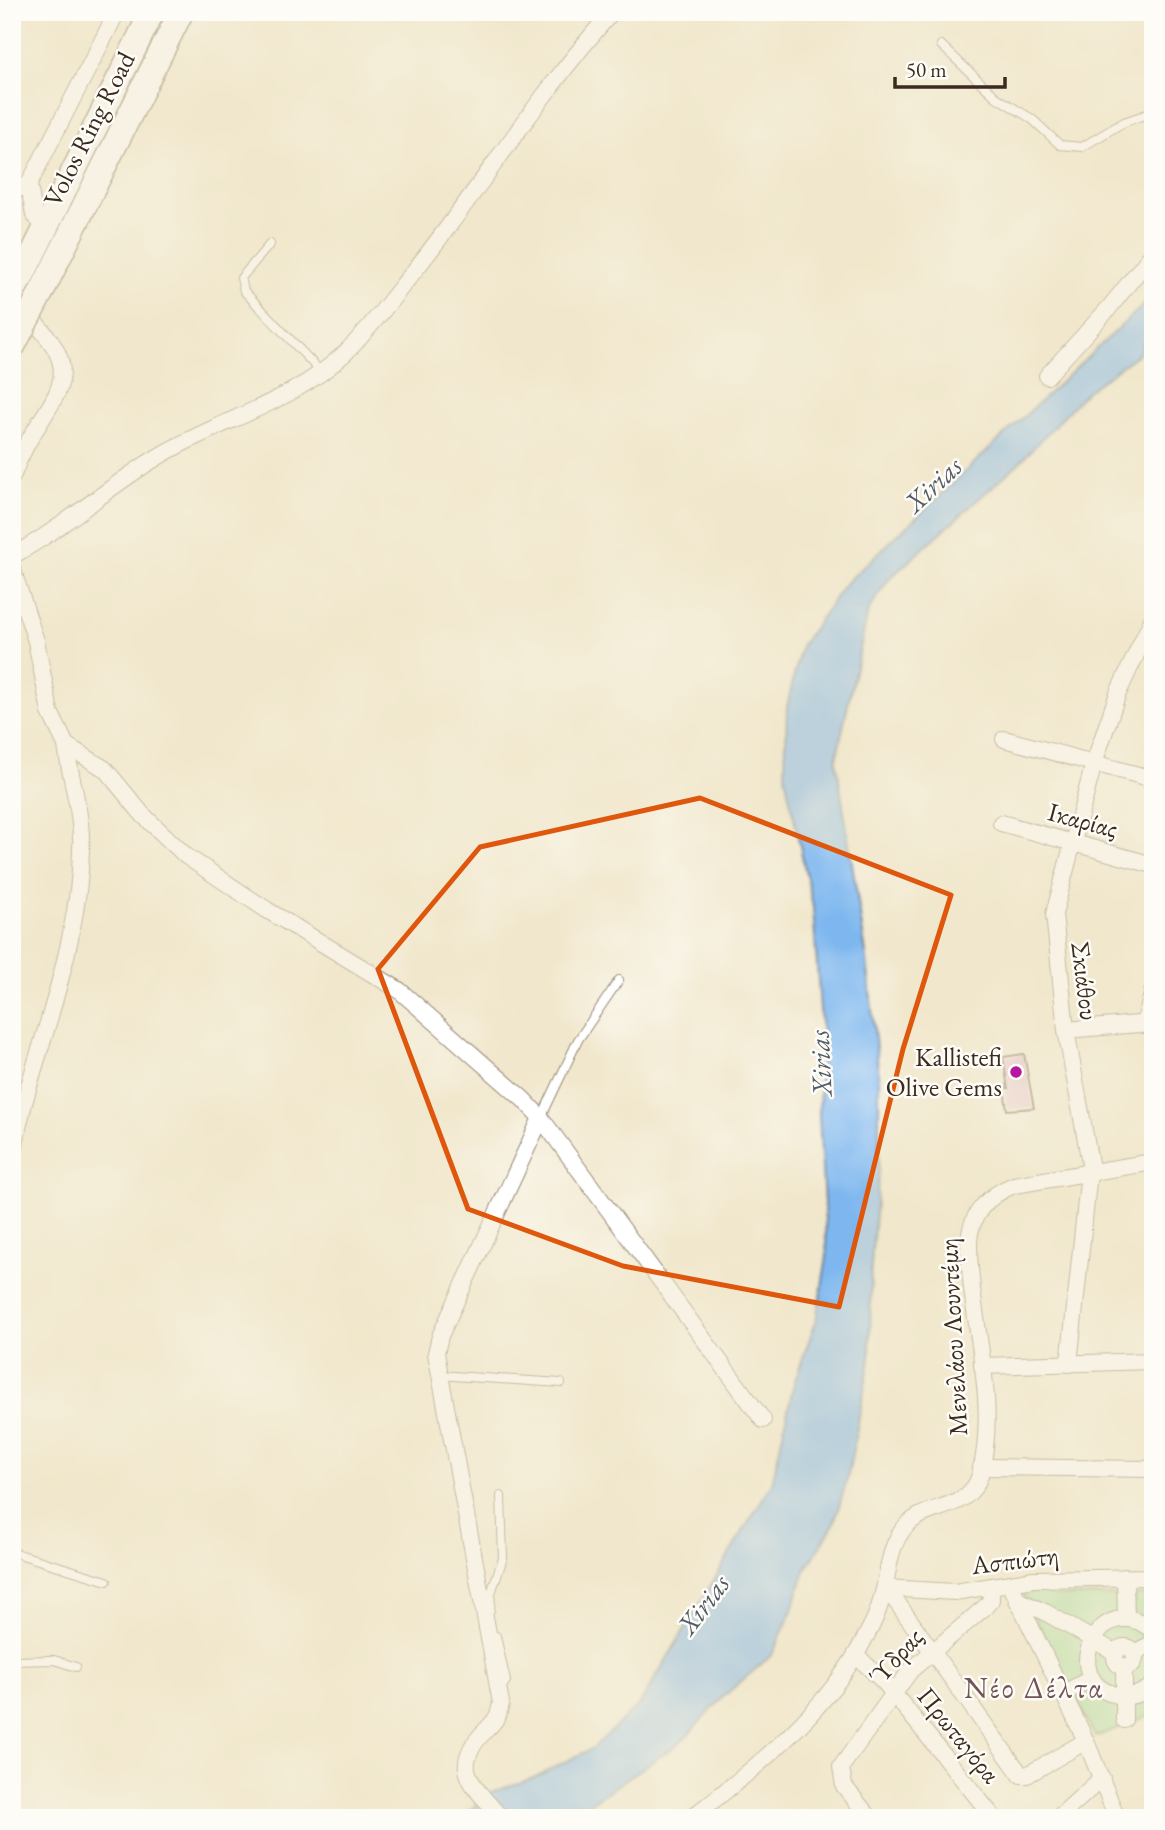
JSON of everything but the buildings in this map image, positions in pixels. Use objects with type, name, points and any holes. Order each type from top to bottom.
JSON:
[{"type":"main road","points":[[25,288],[46,227],[152,12]]},
{"type":"main road","name":"Volos Ring Road","points":[[12,348],[25,288],[181,12]]},
{"type":"street","points":[[46,227],[34,215],[29,184],[117,12]]},
{"type":"street","points":[[12,556],[54,533],[156,457],[322,373],[345,353],[425,259],[546,92],[612,12]]},
{"type":"street","points":[[12,192],[29,184]]},
{"type":"street","points":[[1047,376],[1109,308],[1153,253]]},
{"type":"street","points":[[12,302],[51,338],[60,360],[63,377],[58,396],[22,453],[12,477]]},
{"type":"street","points":[[12,568],[36,641],[50,712],[65,745],[81,829],[79,875],[68,940],[27,1093],[12,1168]]},
{"type":"street","name":"Σκιάθου","points":[[1069,1364],[1089,1173],[1088,1143],[1066,1030],[1053,922],[1094,763],[1118,693],[1153,618]]},
{"type":"street","points":[[1004,739],[1153,779]]},
{"type":"street","points":[[65,745],[105,769],[151,823],[186,856],[215,877],[414,1001],[541,1118],[763,1420]]},
{"type":"street","name":"Ικαρίας","points":[[1000,823],[1153,865]]},
{"type":"street","points":[[1066,1030],[1149,1025],[1153,990]]},
{"type":"street","points":[[501,1818],[468,1776],[466,1756],[474,1742],[497,1719],[501,1703],[438,1375],[438,1341],[541,1118]]},
{"type":"street","name":"Μενελάου Λουντέμη","points":[[691,1818],[806,1717],[856,1655],[886,1589],[893,1549],[904,1528],[925,1514],[968,1495],[976,1484],[981,1467],[986,1418],[969,1249],[971,1224],[976,1214],[990,1198],[1014,1185],[1153,1162]]},
{"type":"street","points":[[982,1366],[1153,1362]]},
{"type":"street","points":[[981,1467],[1153,1469]]},
{"type":"street","points":[[1125,1577],[1126,1619]]},
{"type":"street","name":"Ασπιώτη","points":[[886,1589],[954,1592],[1052,1578],[1153,1577]]},
{"type":"street","points":[[1010,1584],[1086,1741],[1117,1818]]},
{"type":"street","name":"Ύδρας","points":[[870,1818],[846,1788],[841,1767],[893,1693],[932,1649],[991,1600],[991,1587]]},
{"type":"street","points":[[886,1589],[1021,1775],[1027,1775],[1086,1741]]},
{"type":"street","points":[[1017,1600],[1125,1657]]},
{"type":"street","points":[[1153,1631],[1139,1622],[1126,1619],[1104,1626],[1092,1639],[1087,1657],[1092,1678],[1108,1692],[1124,1696],[1136,1695],[1153,1685]]},
{"type":"street","points":[[1125,1657],[1153,1643]]},
{"type":"street","name":"Πρωταγόρα","points":[[856,1655],[893,1693],[994,1818]]},
{"type":"street","points":[[1124,1720],[1125,1657]]},
{"type":"street","points":[[1062,1694],[1092,1678]]},
{"type":"street","points":[[1058,1818],[1102,1778]]},
{"type":"lane","points":[[941,45],[996,97],[1032,119],[1060,145],[1082,147],[1124,121],[1153,112]]},
{"type":"lane","points":[[270,244],[245,270],[241,278],[244,291],[322,373]]},
{"type":"lane","points":[[541,1118],[578,1040],[619,980]]},
{"type":"lane","points":[[438,1375],[561,1383]]},
{"type":"lane","points":[[499,1691],[506,1685],[506,1677],[490,1603],[503,1558],[500,1496]]},
{"type":"lane","points":[[12,1552],[107,1581]]},
{"type":"lane","points":[[12,1661],[54,1661],[76,1667]]},
{"type":"highlighted area","points":[[700,798],[951,895],[903,1049],[839,1307],[623,1266],[468,1209],[378,969],[480,847]]},
{"type":"green space","points":[[1024,1587],[1053,1587],[1054,1596],[1153,1595],[1153,1714],[1095,1737],[1021,1590]]},
{"type":"water","name":"Xirias","points":[[1153,296],[1153,339],[1143,343],[1139,353],[1086,392],[1020,462],[889,579],[868,611],[836,760],[867,960],[879,1079],[879,1167],[871,1264],[870,1359],[848,1475],[834,1524],[805,1571],[791,1613],[772,1655],[725,1695],[680,1743],[568,1818],[462,1818],[486,1794],[533,1778],[593,1748],[640,1704],[772,1483],[794,1383],[816,1321],[827,1257],[819,1115],[822,1038],[813,907],[785,776],[787,707],[801,646],[845,584]]},
{"type":"place","name":"Kallistefi Olive Gems","points":[[1016,1072]]},
{"type":"district","name":"Νέο Δέλτα","points":[[1034,1687]]}]
